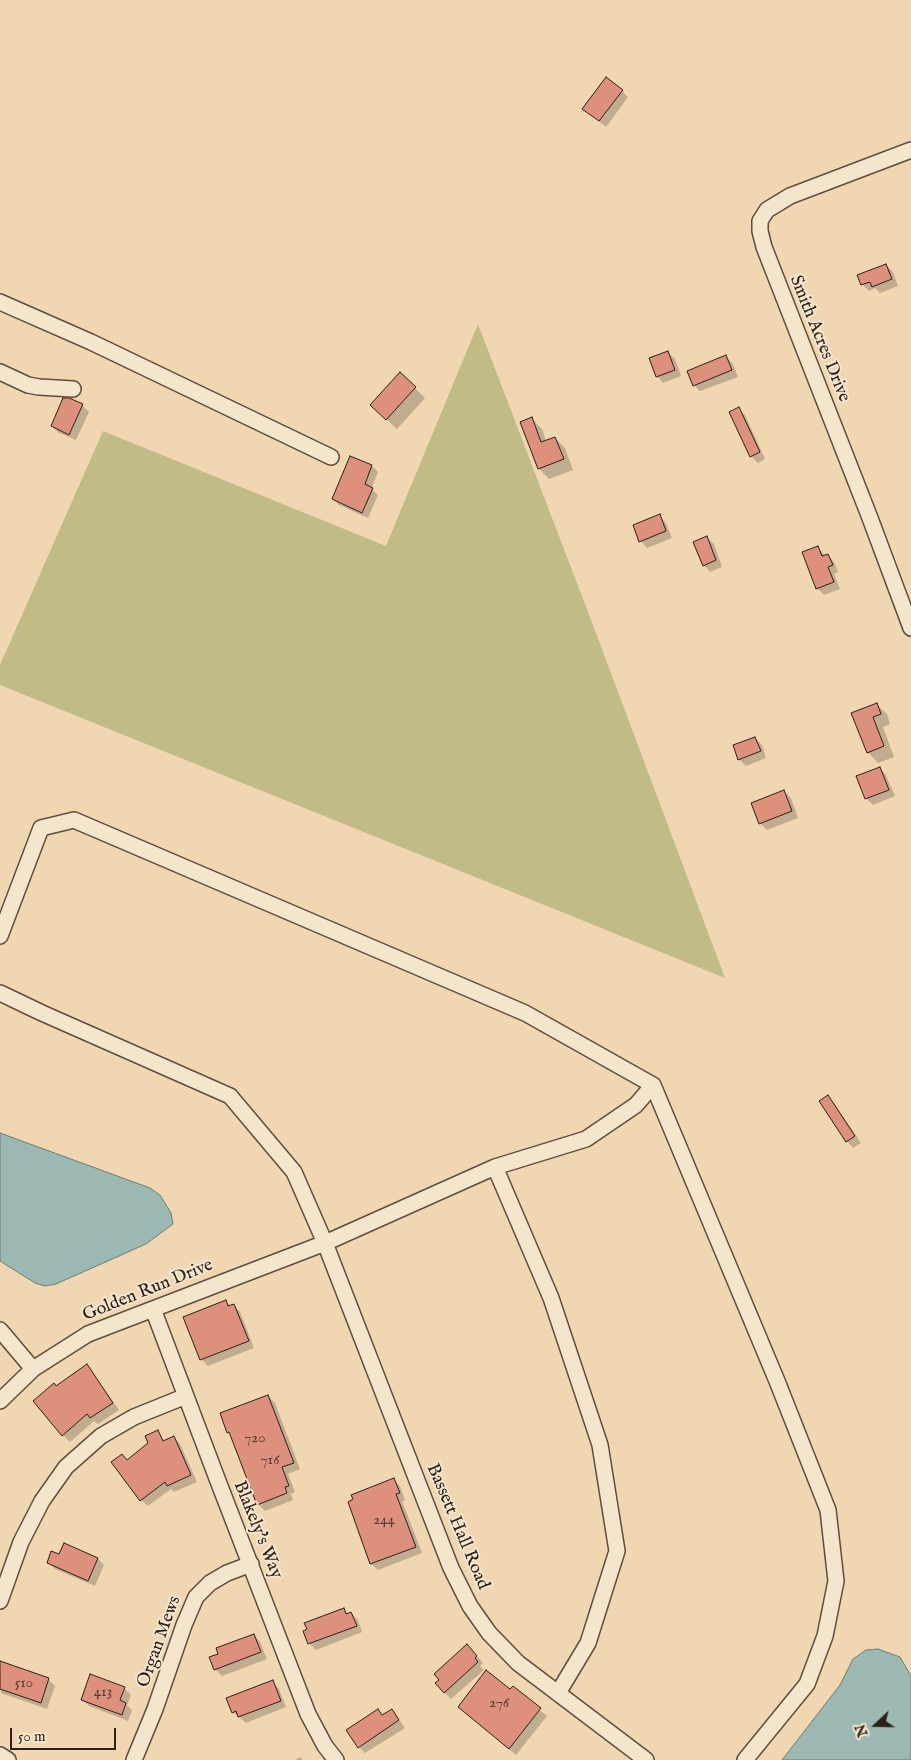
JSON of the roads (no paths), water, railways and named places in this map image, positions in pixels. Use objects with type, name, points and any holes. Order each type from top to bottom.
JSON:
[{"type":"street","name":"Smith Acres Drive","points":[[911,150],[790,196],[767,210],[760,221],[760,231],[780,293],[911,628]]},
{"type":"street","points":[[0,302],[91,342],[331,457]]},
{"type":"street","points":[[0,372],[39,387],[73,389]]},
{"type":"street","points":[[0,936],[42,828],[74,820],[525,1013],[652,1085],[777,1381],[828,1510],[836,1581],[824,1636],[807,1684],[745,1760]]},
{"type":"street","name":"Bassett Hall Road","points":[[0,992],[42,1013],[230,1096],[294,1172],[325,1242],[451,1568],[470,1606],[489,1633],[518,1662],[646,1760]]},
{"type":"street","name":"Golden Run Drive","points":[[0,1401],[33,1369],[88,1334],[325,1242],[495,1167],[586,1139],[636,1105],[652,1085]]},
{"type":"street","points":[[495,1167],[551,1298],[600,1445],[617,1551],[588,1643],[558,1693]]},
{"type":"street","name":"Blakely's Way","points":[[153,1309],[308,1714],[336,1760]]},
{"type":"street","points":[[0,1330],[33,1369]]},
{"type":"street","points":[[0,1601],[21,1542],[42,1501],[66,1467],[101,1436],[134,1416],[186,1396]]},
{"type":"street","name":"Organ Mews","points":[[134,1760],[156,1709],[184,1625],[196,1597],[210,1583],[227,1573],[251,1564]]},
{"type":"street","points":[[0,1755],[8,1760]]},
{"type":"water","points":[[0,1133],[150,1188],[160,1195],[171,1213],[173,1224],[146,1244],[56,1284],[45,1286],[35,1283],[0,1261]]},
{"type":"water","points":[[878,1649],[900,1657],[911,1676],[911,1760],[782,1760],[840,1685],[853,1659],[866,1650]]}]
